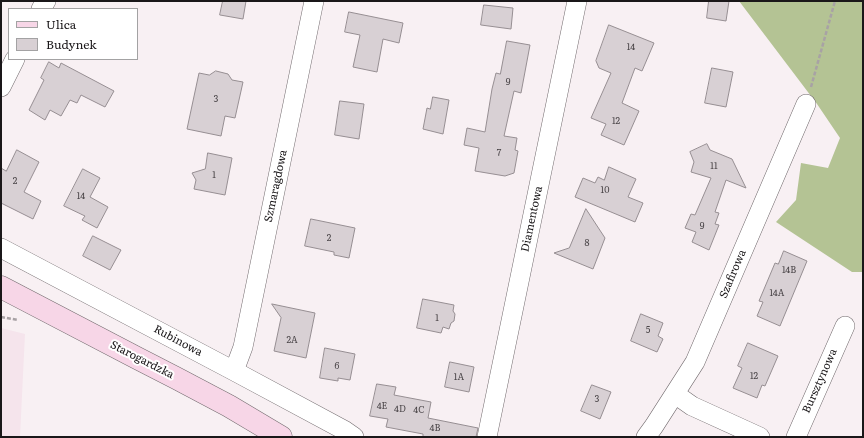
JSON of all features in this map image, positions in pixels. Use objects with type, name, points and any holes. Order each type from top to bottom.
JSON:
[{"type":"main road","name":"Starogardzka","points":[[1,287],[229,406],[281,437]]},
{"type":"street","name":"Szmaragdowa","points":[[234,370],[243,348],[314,1]]},
{"type":"street","name":"Diamentowa","points":[[487,437],[577,1]]},
{"type":"street","points":[[1,87],[14,60]]},
{"type":"street","name":"Szafirowa","points":[[646,437],[695,362],[806,104]]},
{"type":"street","name":"Rubinowa","points":[[1,248],[234,370],[344,430],[354,437]]},
{"type":"street","name":"Bursztynowa","points":[[796,437],[845,326]]},
{"type":"street","points":[[675,394],[692,406],[760,437]]},
{"type":"path","points":[[806,104],[836,1]]},
{"type":"shaded area","points":[[1,328],[25,334],[20,437],[1,437]]},
{"type":"green space","points":[[739,1],[863,1],[863,272],[852,272],[776,222],[796,200],[801,163],[828,168],[840,138],[817,104]]},
{"type":"building","points":[[223,1],[246,1],[243,19],[220,15]]},
{"type":"building","points":[[709,1],[729,1],[726,21],[707,18]]},
{"type":"building","points":[[484,5],[513,8],[511,29],[481,25]]},
{"type":"building","points":[[349,12],[403,23],[399,43],[383,39],[377,72],[353,67],[360,35],[345,32]]},
{"type":"building","points":[[609,25],[654,43],[642,71],[635,68],[622,103],[639,111],[624,145],[601,135],[606,124],[591,118],[611,73],[599,68],[596,61]]},
{"type":"building","points":[[507,41],[530,45],[521,93],[514,91],[504,136],[517,138],[515,150],[518,151],[514,173],[505,176],[475,171],[479,148],[464,145],[467,128],[485,132],[492,89],[496,73],[500,74]]},
{"type":"building","points":[[49,62],[59,68],[61,63],[114,91],[105,107],[81,95],[77,103],[70,100],[61,116],[50,110],[45,120],[29,110],[44,80],[41,78]]},
{"type":"building","points":[[712,68],[733,72],[726,107],[705,103]]},
{"type":"building","points":[[216,71],[228,74],[232,80],[243,82],[235,118],[225,116],[221,136],[187,129],[199,73],[209,75]]},
{"type":"building","points":[[433,97],[449,100],[443,134],[423,129],[427,108],[430,109]]},
{"type":"building","points":[[340,101],[364,104],[359,139],[335,135]]},
{"type":"building","points":[[707,144],[710,150],[732,159],[746,188],[726,180],[715,212],[719,213],[715,224],[719,225],[709,250],[692,242],[696,232],[685,228],[691,214],[695,215],[711,178],[691,172],[694,162],[690,152]]},
{"type":"building","points":[[17,150],[39,162],[24,192],[41,201],[33,219],[1,203],[1,168],[6,171]]},
{"type":"building","points":[[208,153],[232,158],[225,195],[194,189],[196,180],[192,173],[205,169]]},
{"type":"building","points":[[609,167],[636,179],[628,197],[643,203],[635,222],[575,197],[583,178],[595,183],[598,177],[604,180]]},
{"type":"building","points":[[83,169],[100,178],[90,197],[108,207],[97,228],[82,220],[85,216],[64,206]]},
{"type":"building","points":[[586,209],[605,238],[593,269],[554,253],[569,248]]},
{"type":"building","points":[[311,219],[355,228],[349,258],[334,255],[334,252],[305,246]]},
{"type":"building","points":[[93,236],[121,250],[110,270],[83,256]]},
{"type":"building","points":[[784,251],[807,261],[780,326],[757,316],[763,302],[759,301],[775,263],[778,264]]},
{"type":"building","points":[[423,299],[454,305],[454,321],[451,323],[449,329],[443,327],[441,333],[417,328]]},
{"type":"building","points":[[272,304],[315,313],[306,358],[274,351],[281,318]]},
{"type":"building","points":[[641,314],[663,323],[658,336],[663,339],[657,352],[631,341]]},
{"type":"building","points":[[748,343],[778,356],[765,386],[762,385],[757,398],[733,388],[742,368],[738,366]]},
{"type":"building","points":[[325,348],[355,354],[350,380],[338,378],[338,381],[320,378]]},
{"type":"building","points":[[450,362],[474,367],[469,392],[445,387]]},
{"type":"building","points":[[377,384],[396,387],[394,395],[431,402],[428,418],[478,428],[476,437],[423,437],[423,434],[386,427],[388,419],[370,416]]},
{"type":"building","points":[[592,385],[611,392],[600,419],[581,411]]}]
